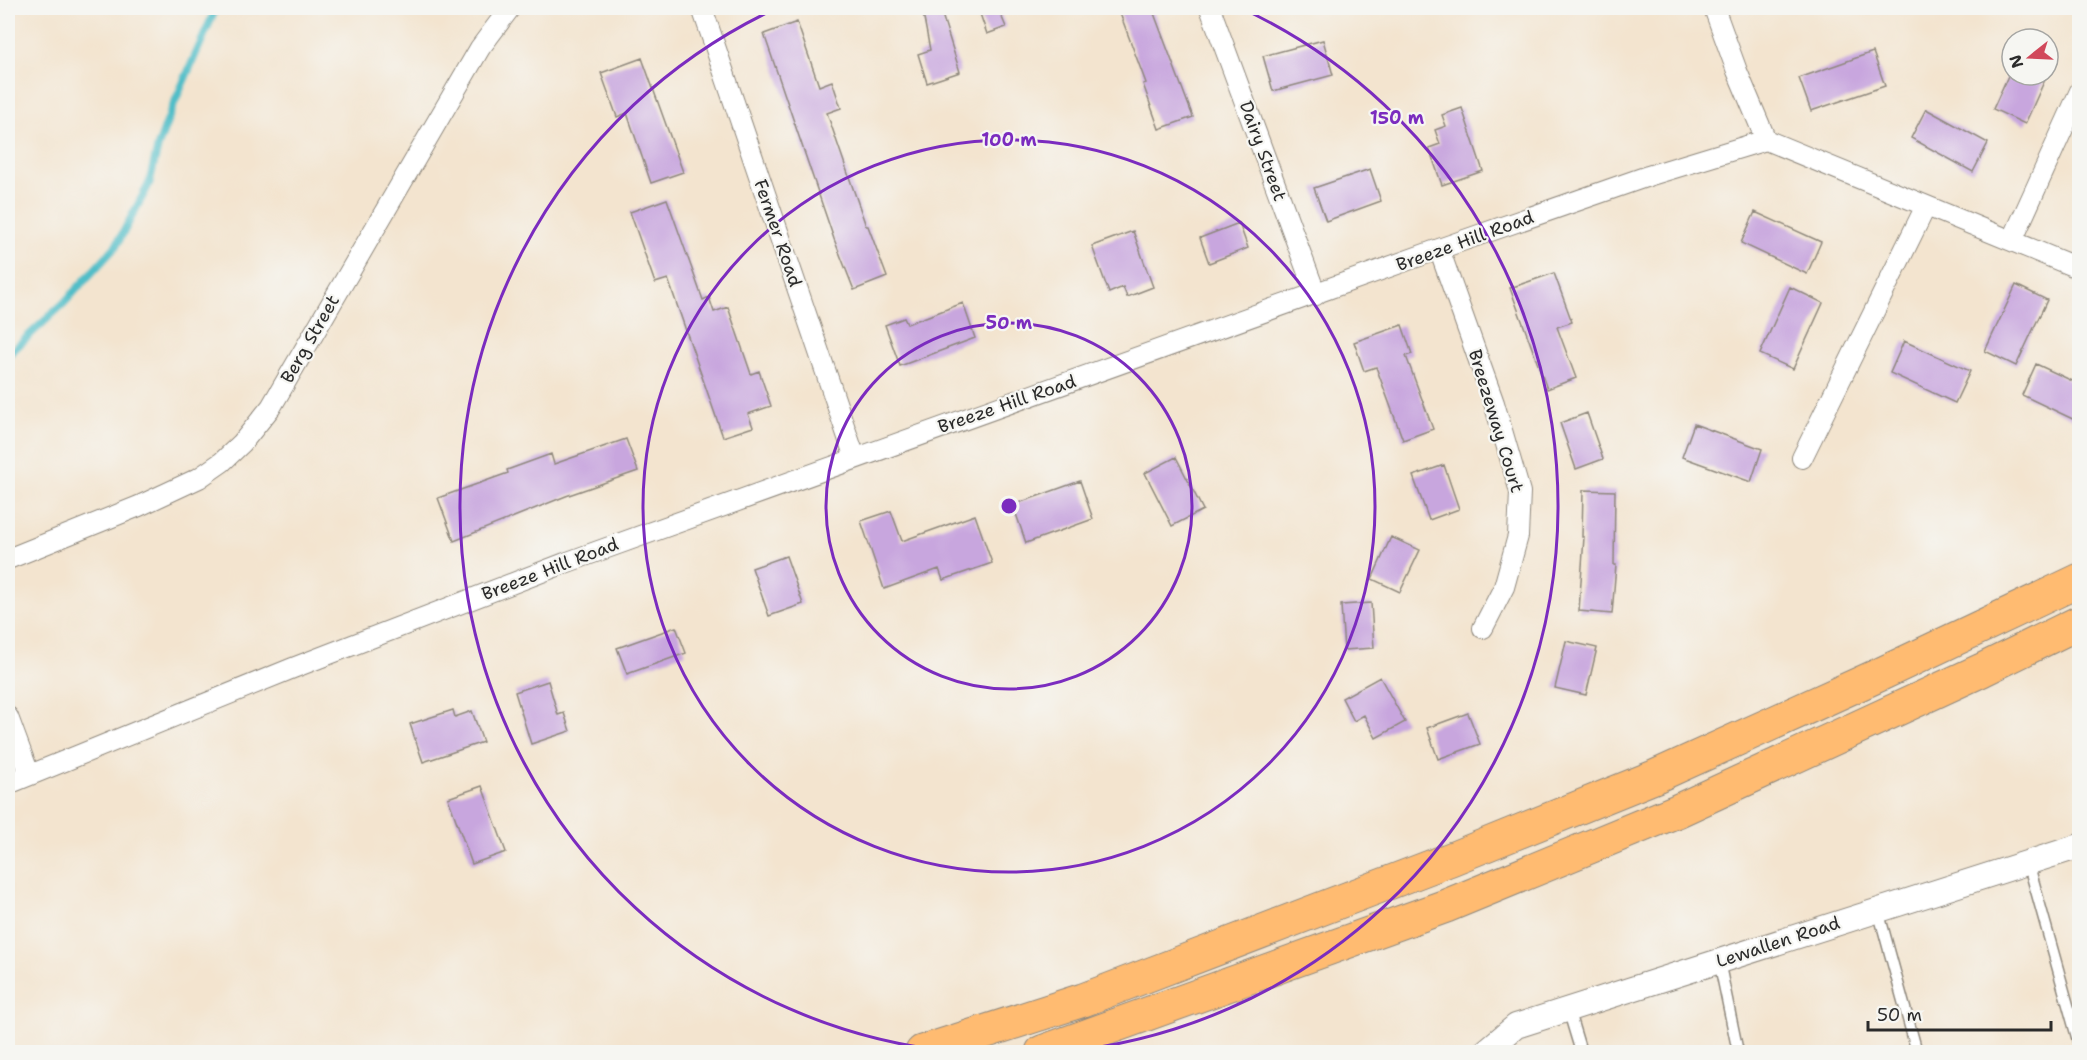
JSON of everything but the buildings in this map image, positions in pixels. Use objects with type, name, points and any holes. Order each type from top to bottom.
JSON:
[{"type":"highway","points":[[922,1053],[1083,1000],[1451,859],[1654,777],[1881,674],[2079,579]]},
{"type":"highway","points":[[1042,1053],[1446,906],[1677,811],[1982,670],[2079,622]]},
{"type":"street","name":"Berg Street","points":[[8,559],[169,493],[222,462],[242,443],[271,407],[480,48],[510,8]]},
{"type":"street","name":"Fermer Road","points":[[702,8],[855,458]]},
{"type":"street","name":"Dairy Street","points":[[1210,8],[1316,295]]},
{"type":"street","points":[[1714,8],[1766,140],[2079,269]]},
{"type":"street","points":[[2012,241],[2079,91]]},
{"type":"street","name":"Breeze Hill Road","points":[[8,784],[565,563],[1439,249],[1648,176],[1766,140]]},
{"type":"street","points":[[1802,458],[1926,206]]},
{"type":"street","name":"Breezeway Court","points":[[1439,249],[1494,403],[1520,492],[1518,536],[1504,587],[1483,628]]},
{"type":"street","points":[[8,717],[29,774]]},
{"type":"street","name":"Lewallen Road","points":[[1485,1053],[1516,1026],[2079,846]]},
{"type":"lane","points":[[2028,862],[2079,1048]]},
{"type":"lane","points":[[1878,910],[1917,1053]]},
{"type":"lane","points":[[1719,961],[1738,1053]]},
{"type":"lane","points":[[1568,1009],[1581,1053]]},
{"type":"waterway","points":[[8,355],[64,303],[116,246],[149,184],[158,146],[173,106],[216,8]]}]
